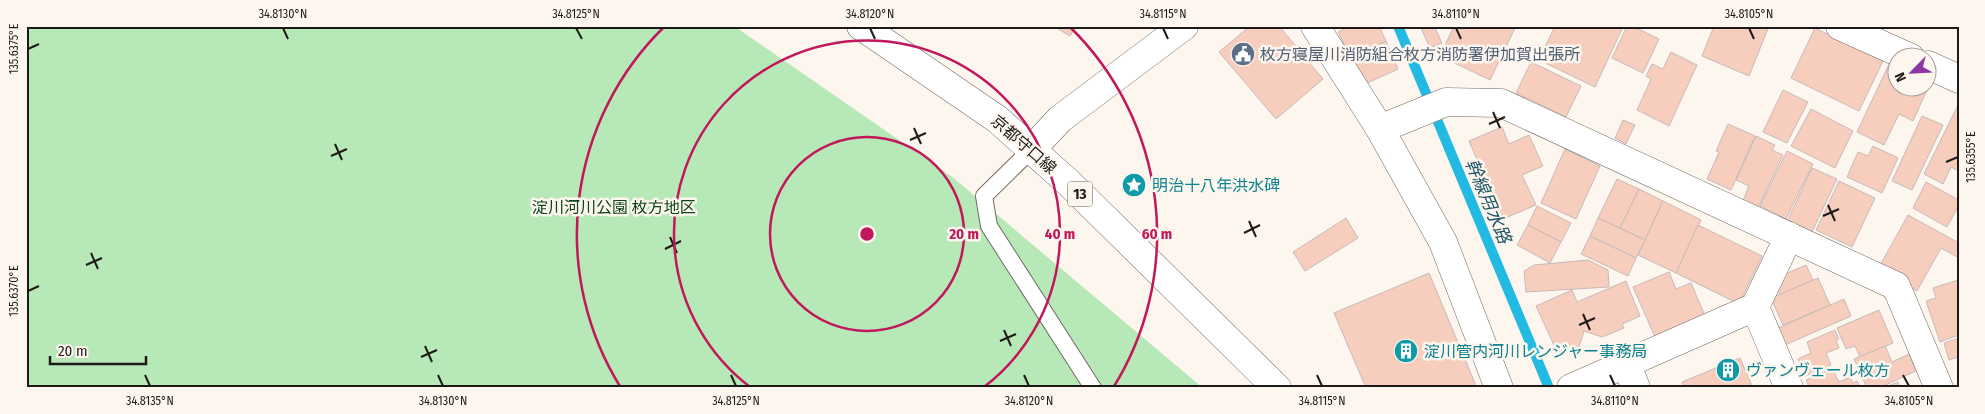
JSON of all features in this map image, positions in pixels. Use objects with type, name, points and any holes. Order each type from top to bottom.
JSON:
[{"type":"street","name":"京都守口線","points":[[861,26],[997,119],[1032,149],[1277,388]]},
{"type":"street","points":[[1032,149],[1060,119],[1184,26]]},
{"type":"street","points":[[1315,26],[1380,129],[1443,242],[1499,388]]},
{"type":"street","points":[[1840,26],[1889,48]]},
{"type":"street","points":[[1938,70],[1959,79]]},
{"type":"street","points":[[1380,129],[1446,102],[1501,103],[1789,236],[1896,286],[1939,388]]},
{"type":"street","points":[[1571,388],[1631,376],[1755,307],[1789,236]]},
{"type":"street","points":[[1755,307],[1788,388]]},
{"type":"lane","points":[[1032,149],[984,196],[989,226],[1093,388]]},
{"type":"green space","name":"淀川河川公園 枚方地区","points":[[26,26],[734,26],[951,176],[1203,388],[26,388]]},
{"type":"building","points":[[1053,26],[1076,26],[1070,36]]},
{"type":"building","points":[[1250,26],[1279,26],[1323,79],[1276,119],[1219,52]]},
{"type":"building","points":[[1350,26],[1379,26],[1386,41],[1351,58],[1338,32]]},
{"type":"building","points":[[1420,26],[1434,26],[1442,43],[1430,48]]},
{"type":"building","points":[[1454,26],[1516,26],[1490,80],[1440,56]]},
{"type":"building","points":[[1555,26],[1615,26],[1622,29],[1595,87],[1539,60]]},
{"type":"building","points":[[1627,26],[1632,26],[1659,39],[1643,73],[1612,58]]},
{"type":"building","points":[[1714,26],[1769,26],[1749,76],[1702,56]]},
{"type":"building","points":[[1815,28],[1883,61],[1859,111],[1791,78]]},
{"type":"building","points":[[1386,41],[1398,69],[1363,85],[1351,58]]},
{"type":"building","points":[[1671,52],[1697,65],[1669,126],[1637,110],[1651,79],[1646,76],[1652,64],[1663,69]]},
{"type":"building","points":[[1531,62],[1581,86],[1566,117],[1516,93]]},
{"type":"building","points":[[1888,66],[1888,98],[1923,98],[1913,121],[1899,114],[1884,145],[1857,132]]},
{"type":"building","points":[[1783,90],[1808,102],[1787,143],[1763,132]]},
{"type":"building","points":[[1959,103],[1959,171],[1951,167],[1943,184],[1924,174]]},
{"type":"building","points":[[1811,109],[1853,131],[1835,168],[1791,146]]},
{"type":"building","points":[[1922,116],[1943,125],[1912,190],[1892,181]]},
{"type":"building","points":[[1623,120],[1635,125],[1626,144],[1615,138]]},
{"type":"building","points":[[1728,124],[1755,136],[1731,190],[1707,179],[1719,152],[1716,151]]},
{"type":"building","points":[[1502,127],[1509,144],[1529,135],[1543,166],[1522,175],[1536,205],[1503,219],[1469,141]]},
{"type":"building","points":[[1756,136],[1775,145],[1772,150],[1783,155],[1758,208],[1743,201],[1749,186],[1736,180]]},
{"type":"building","points":[[1873,146],[1898,158],[1882,193],[1847,177],[1858,152],[1868,156]]},
{"type":"building","points":[[1565,149],[1600,166],[1576,219],[1541,203]]},
{"type":"building","points":[[1787,151],[1813,164],[1786,219],[1760,206]]},
{"type":"building","points":[[1812,168],[1837,179],[1811,234],[1787,222]]},
{"type":"building","points":[[1617,179],[1639,189],[1620,228],[1598,218]]},
{"type":"building","points":[[1839,181],[1875,198],[1852,247],[1816,230]]},
{"type":"building","points":[[1926,182],[1959,200],[1959,205],[1947,227],[1913,208]]},
{"type":"building","points":[[1639,189],[1663,201],[1645,240],[1620,228]]},
{"type":"building","points":[[1663,201],[1701,220],[1676,273],[1638,255]]},
{"type":"building","points":[[1537,206],[1571,223],[1561,242],[1528,225]]},
{"type":"building","points":[[1908,215],[1959,243],[1959,258],[1941,248],[1917,291],[1878,269]]},
{"type":"building","points":[[1346,218],[1358,238],[1305,271],[1293,252]]},
{"type":"building","points":[[1598,218],[1645,240],[1636,258],[1590,236]]},
{"type":"building","points":[[1528,225],[1561,242],[1550,263],[1517,245]]},
{"type":"building","points":[[1698,225],[1762,256],[1739,304],[1676,273]]},
{"type":"building","points":[[1590,236],[1636,258],[1628,276],[1581,254]]},
{"type":"building","points":[[1588,260],[1608,270],[1609,287],[1526,292],[1524,271],[1534,265]]},
{"type":"building","points":[[1806,265],[1813,280],[1780,295],[1777,289],[1783,275]]},
{"type":"building","points":[[1669,272],[1676,289],[1691,283],[1706,318],[1656,339],[1633,287]]},
{"type":"building","name":"淀川管内河川レンジャー事務局","points":[[1429,273],[1477,388],[1366,388],[1334,313]]},
{"type":"building","points":[[1818,278],[1830,305],[1783,325],[1771,298]]},
{"type":"building","points":[[1958,280],[1959,335],[1940,342],[1926,301],[1936,298],[1933,288]]},
{"type":"building","points":[[1626,281],[1640,316],[1622,324],[1624,328],[1602,337],[1584,331],[1579,347],[1559,356],[1536,306],[1572,290],[1577,302]]},
{"type":"building","points":[[1844,299],[1851,316],[1785,345],[1778,328]]},
{"type":"building","points":[[1879,310],[1893,343],[1860,357],[1855,346],[1846,349],[1837,328]]},
{"type":"building","points":[[1835,330],[1839,339],[1836,340],[1839,348],[1826,353],[1831,365],[1805,376],[1798,359],[1811,353],[1807,342]]},
{"type":"building","points":[[1959,338],[1959,360],[1958,357],[1949,360],[1944,343]]},
{"type":"building","points":[[1885,346],[1892,362],[1909,354],[1916,371],[1879,388],[1867,388],[1854,359]]},
{"type":"building","name":"ヴァンヴェール枚方","points":[[1740,358],[1753,388],[1684,388],[1682,382]]},
{"type":"building","points":[[1832,368],[1839,382],[1850,377],[1853,383],[1857,381],[1861,388],[1810,388],[1806,380]]},
{"type":"building","points":[[1898,382],[1900,388],[1883,388]]},
{"type":"waterway","name":"幹線用水路","points":[[1398,26],[1549,388]]},
{"type":"place","name":"枚方寝屋川消防組合枚方消防署伊加賀出張所","points":[[1243,54]]},
{"type":"place","name":"明治十八年洪水碑","points":[[1134,185]]},
{"type":"place","name":"淀川管内河川レンジャー事務局","points":[[1406,351]]},
{"type":"place","name":"ヴァンヴェール枚方","points":[[1728,370]]}]
